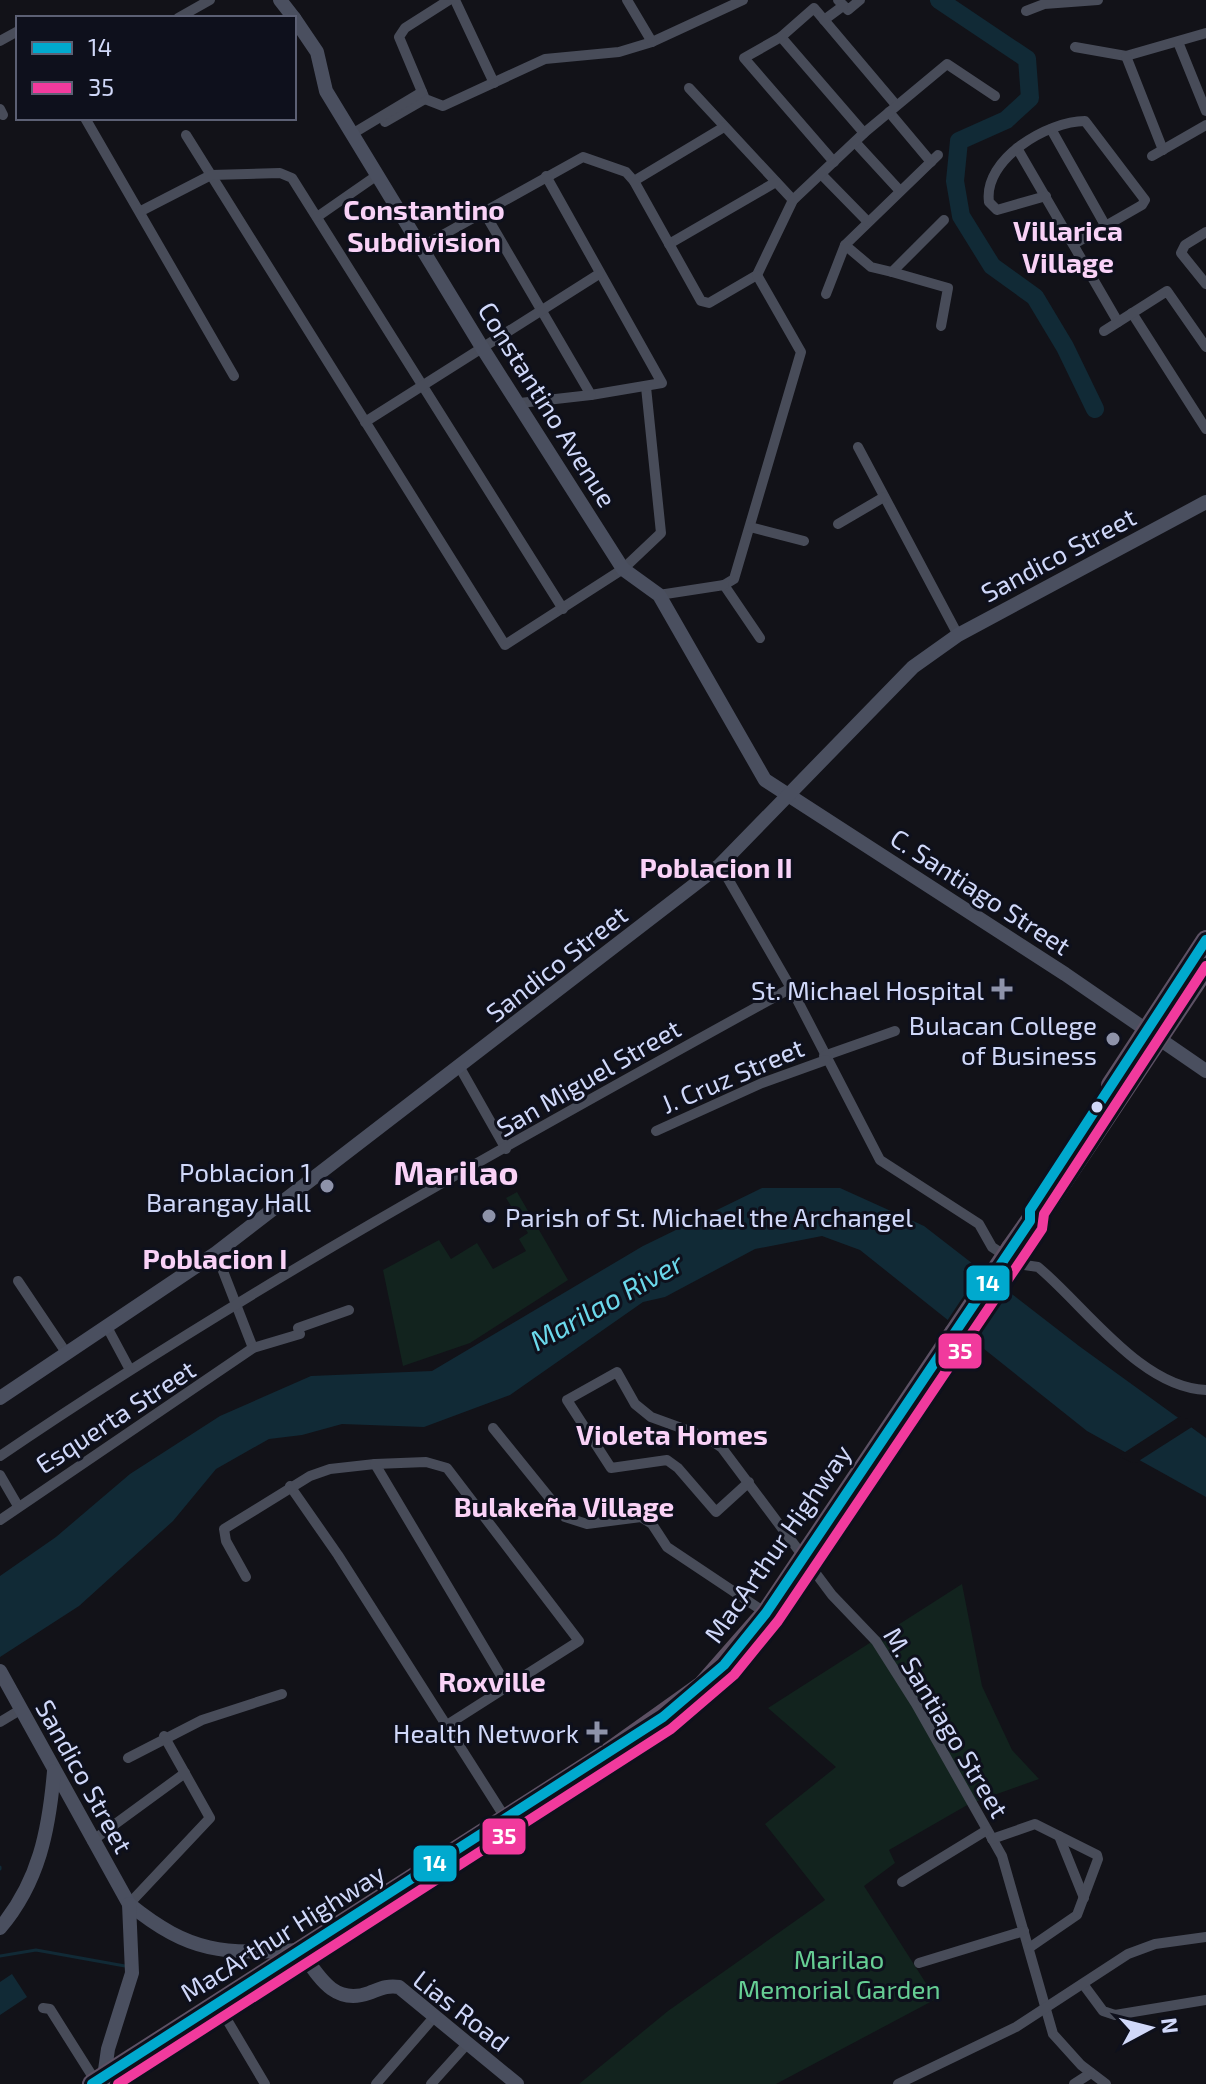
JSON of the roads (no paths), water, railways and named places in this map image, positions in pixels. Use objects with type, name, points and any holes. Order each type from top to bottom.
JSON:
[{"type":"highway","name":"MacArthur Highway","points":[[97,2081],[684,1701],[724,1665],[766,1613],[1011,1248],[1030,1221],[1039,1217],[1154,1033],[1206,940]]},
{"type":"highway","name":"MacArthur Highway","points":[[1154,1033],[1206,967]]},
{"type":"main road","name":"Constantino Avenue","points":[[296,24],[317,52],[326,91],[376,176],[623,569],[659,595],[748,754],[765,780],[788,795]]},
{"type":"main road","name":"Sandico Street","points":[[0,1398],[216,1253],[720,865],[913,667],[958,635],[1206,502]]},
{"type":"main road","name":"C. Santiago Street","points":[[788,795],[1154,1033],[1206,1071]]},
{"type":"main road","name":"Sandico Street","points":[[0,1671],[129,1904],[169,1934],[201,1947],[229,1952],[300,1950]]},
{"type":"main road","points":[[0,1928],[23,1899],[33,1878],[50,1814],[54,1771]]},
{"type":"main road","name":"Sandico Street","points":[[97,2081],[132,1973],[129,1904]]},
{"type":"main road","name":"Lias Road","points":[[300,1950],[323,1983],[337,1994],[354,1997],[385,1986],[399,1987],[517,2084]]},
{"type":"street","points":[[182,16],[210,0]]},
{"type":"street","points":[[494,83],[452,0],[405,28],[399,37],[423,96],[443,106],[494,83],[545,59],[619,52],[652,42],[743,0]]},
{"type":"street","points":[[627,0],[652,42]]},
{"type":"street","points":[[824,20],[840,3],[848,10],[860,0]]},
{"type":"street","points":[[1026,11],[1044,4],[1098,0]]},
{"type":"street","points":[[826,294],[845,245],[935,159],[814,8],[781,37],[744,58],[834,162]]},
{"type":"street","points":[[1075,47],[1126,56],[1206,33]]},
{"type":"street","points":[[781,37],[864,133]]},
{"type":"street","points":[[1178,42],[1206,111]]},
{"type":"street","points":[[1126,56],[1163,150]]},
{"type":"street","points":[[421,247],[583,157],[626,172],[634,181],[703,303],[757,275],[793,200],[864,133],[947,64],[995,96]]},
{"type":"street","points":[[689,88],[793,200]]},
{"type":"street","points":[[354,137],[423,96]]},
{"type":"street","points":[[86,120],[234,376]]},
{"type":"street","points":[[1046,196],[997,210],[989,202],[992,177],[1017,148],[1051,129],[1085,121],[1144,197],[1142,205],[1074,244]]},
{"type":"street","points":[[1152,156],[1206,125]]},
{"type":"street","points":[[634,181],[724,127]]},
{"type":"street","points":[[1051,129],[1105,225]]},
{"type":"street","points":[[186,135],[505,645],[623,569],[662,532],[646,387]]},
{"type":"street","points":[[855,142],[900,191]]},
{"type":"street","points":[[1017,148],[1118,322]]},
{"type":"street","points":[[821,174],[868,222]]},
{"type":"street","points":[[141,211],[211,175],[287,175],[297,183],[563,609]]},
{"type":"street","points":[[317,217],[376,176]]},
{"type":"street","points":[[520,403],[662,383],[546,176]]},
{"type":"street","points":[[669,244],[776,182]]},
{"type":"street","points":[[484,212],[591,395]]},
{"type":"street","points":[[892,272],[944,220]]},
{"type":"street","points":[[1206,232],[1185,245],[1181,253],[1206,284]]},
{"type":"street","points":[[845,245],[871,267],[948,288],[941,326]]},
{"type":"street","points":[[365,422],[599,274]]},
{"type":"street","points":[[659,595],[724,585],[734,579],[750,527],[801,352],[757,275]]},
{"type":"street","points":[[1104,331],[1167,291],[1206,347]]},
{"type":"street","points":[[1132,313],[1206,429]]},
{"type":"street","points":[[858,447],[958,635]]},
{"type":"street","points":[[838,524],[884,497]]},
{"type":"street","points":[[750,527],[804,541]]},
{"type":"street","points":[[724,585],[760,638]]},
{"type":"street","points":[[720,865],[791,988],[880,1160],[979,1224],[992,1247],[1018,1264],[1038,1267],[1142,1364],[1171,1382],[1206,1390]]},
{"type":"street","name":"San Miguel Street","points":[[0,1456],[129,1368],[237,1304],[791,988]]},
{"type":"street","name":"J. Cruz Street","points":[[656,1131],[762,1083],[895,1031]]},
{"type":"street","points":[[459,1066],[506,1149]]},
{"type":"street","points":[[216,1253],[253,1348],[300,1334],[298,1328],[349,1310]]},
{"type":"street","points":[[18,1281],[67,1354]]},
{"type":"street","points":[[107,1327],[129,1368]]},
{"type":"street","name":"Esquerta Street","points":[[0,1520],[206,1383],[253,1348]]},
{"type":"street","name":"M. Santiago Street","points":[[749,1482],[716,1512],[678,1468],[667,1460],[611,1468],[567,1400],[617,1372],[635,1404],[651,1417],[706,1437],[722,1448],[749,1482],[805,1556],[832,1595],[876,1641],[916,1704],[1002,1856],[1053,2034],[1106,2084]]},
{"type":"street","points":[[493,1428],[565,1517],[587,1524],[641,1517],[652,1524],[667,1547],[766,1613]]},
{"type":"street","points":[[246,1577],[226,1541],[224,1529],[290,1486],[330,1469],[426,1462],[447,1468],[579,1641],[447,1725]]},
{"type":"street","points":[[375,1464],[507,1686]]},
{"type":"street","points":[[0,1475],[18,1506]]},
{"type":"street","points":[[290,1486],[506,1819]]},
{"type":"street","points":[[128,1758],[164,1736],[243,1705],[282,1694]]},
{"type":"street","points":[[0,1722],[20,1710]]},
{"type":"street","points":[[129,1904],[210,1818],[164,1736]]},
{"type":"street","points":[[92,1841],[185,1773]]},
{"type":"street","points":[[902,1882],[990,1834],[1031,1824],[1097,1855],[1077,1915],[1029,1948]]},
{"type":"street","points":[[1059,1836],[1084,1898]]},
{"type":"street","points":[[919,1963],[1024,1931]]},
{"type":"street","points":[[898,2084],[1016,2027],[1104,1967],[1142,1949],[1206,1937]]},
{"type":"street","points":[[1083,1984],[1103,2011],[1115,2015],[1206,2000]]},
{"type":"street","points":[[217,2003],[265,2084]]},
{"type":"street","points":[[43,2008],[50,2009],[97,2081]]},
{"type":"street","points":[[376,2084],[435,2016]]},
{"type":"street","points":[[431,2084],[468,2043]]},
{"type":"street","points":[[1074,2084],[1091,2073]]},
{"type":"water","name":"Marilao River","points":[[762,1188],[840,1188],[924,1226],[1079,1346],[1206,1438],[1206,1497],[1087,1431],[860,1250],[822,1236],[755,1249],[665,1297],[643,1302],[510,1395],[424,1427],[342,1424],[302,1435],[269,1439],[216,1469],[173,1521],[79,1606],[0,1657],[0,1576],[56,1537],[130,1474],[220,1416],[311,1376],[432,1371],[643,1246]]},
{"type":"water","points":[[12,1974],[27,1997],[0,2015],[0,1982]]},
{"type":"waterway","points":[[939,0],[1027,59],[1030,98],[1006,120],[959,141],[955,181],[961,216],[992,266],[1035,297],[1065,347],[1095,409]]},
{"type":"waterway","points":[[0,1956],[36,1950],[125,1966]]},
{"type":"place","name":"St. Michael Hospital","points":[[1002,989]]},
{"type":"place","name":"Bulacan College of Business","points":[[1113,1039]]},
{"type":"place","name":"Poblacion 1 Barangay Hall","points":[[327,1186]]},
{"type":"place","name":"Parish of St. Michael the Archangel","points":[[489,1216]]},
{"type":"place","name":"Health Network","points":[[597,1732]]},
{"type":"district","name":"Constantino Subdivision","points":[[424,225]]},
{"type":"district","name":"Villarica Village","points":[[1068,246]]},
{"type":"district","name":"Poblacion II","points":[[716,867]]},
{"type":"district","name":"Marilao","points":[[456,1171]]},
{"type":"district","name":"Poblacion I","points":[[215,1258]]},
{"type":"district","name":"Violeta Homes","points":[[672,1434]]},
{"type":"district","name":"Bulakeña Village","points":[[564,1506]]},
{"type":"district","name":"Roxville","points":[[492,1681]]},
{"type":"park label","name":"Marilao Memorial Garden","points":[[839,1973]]}]
